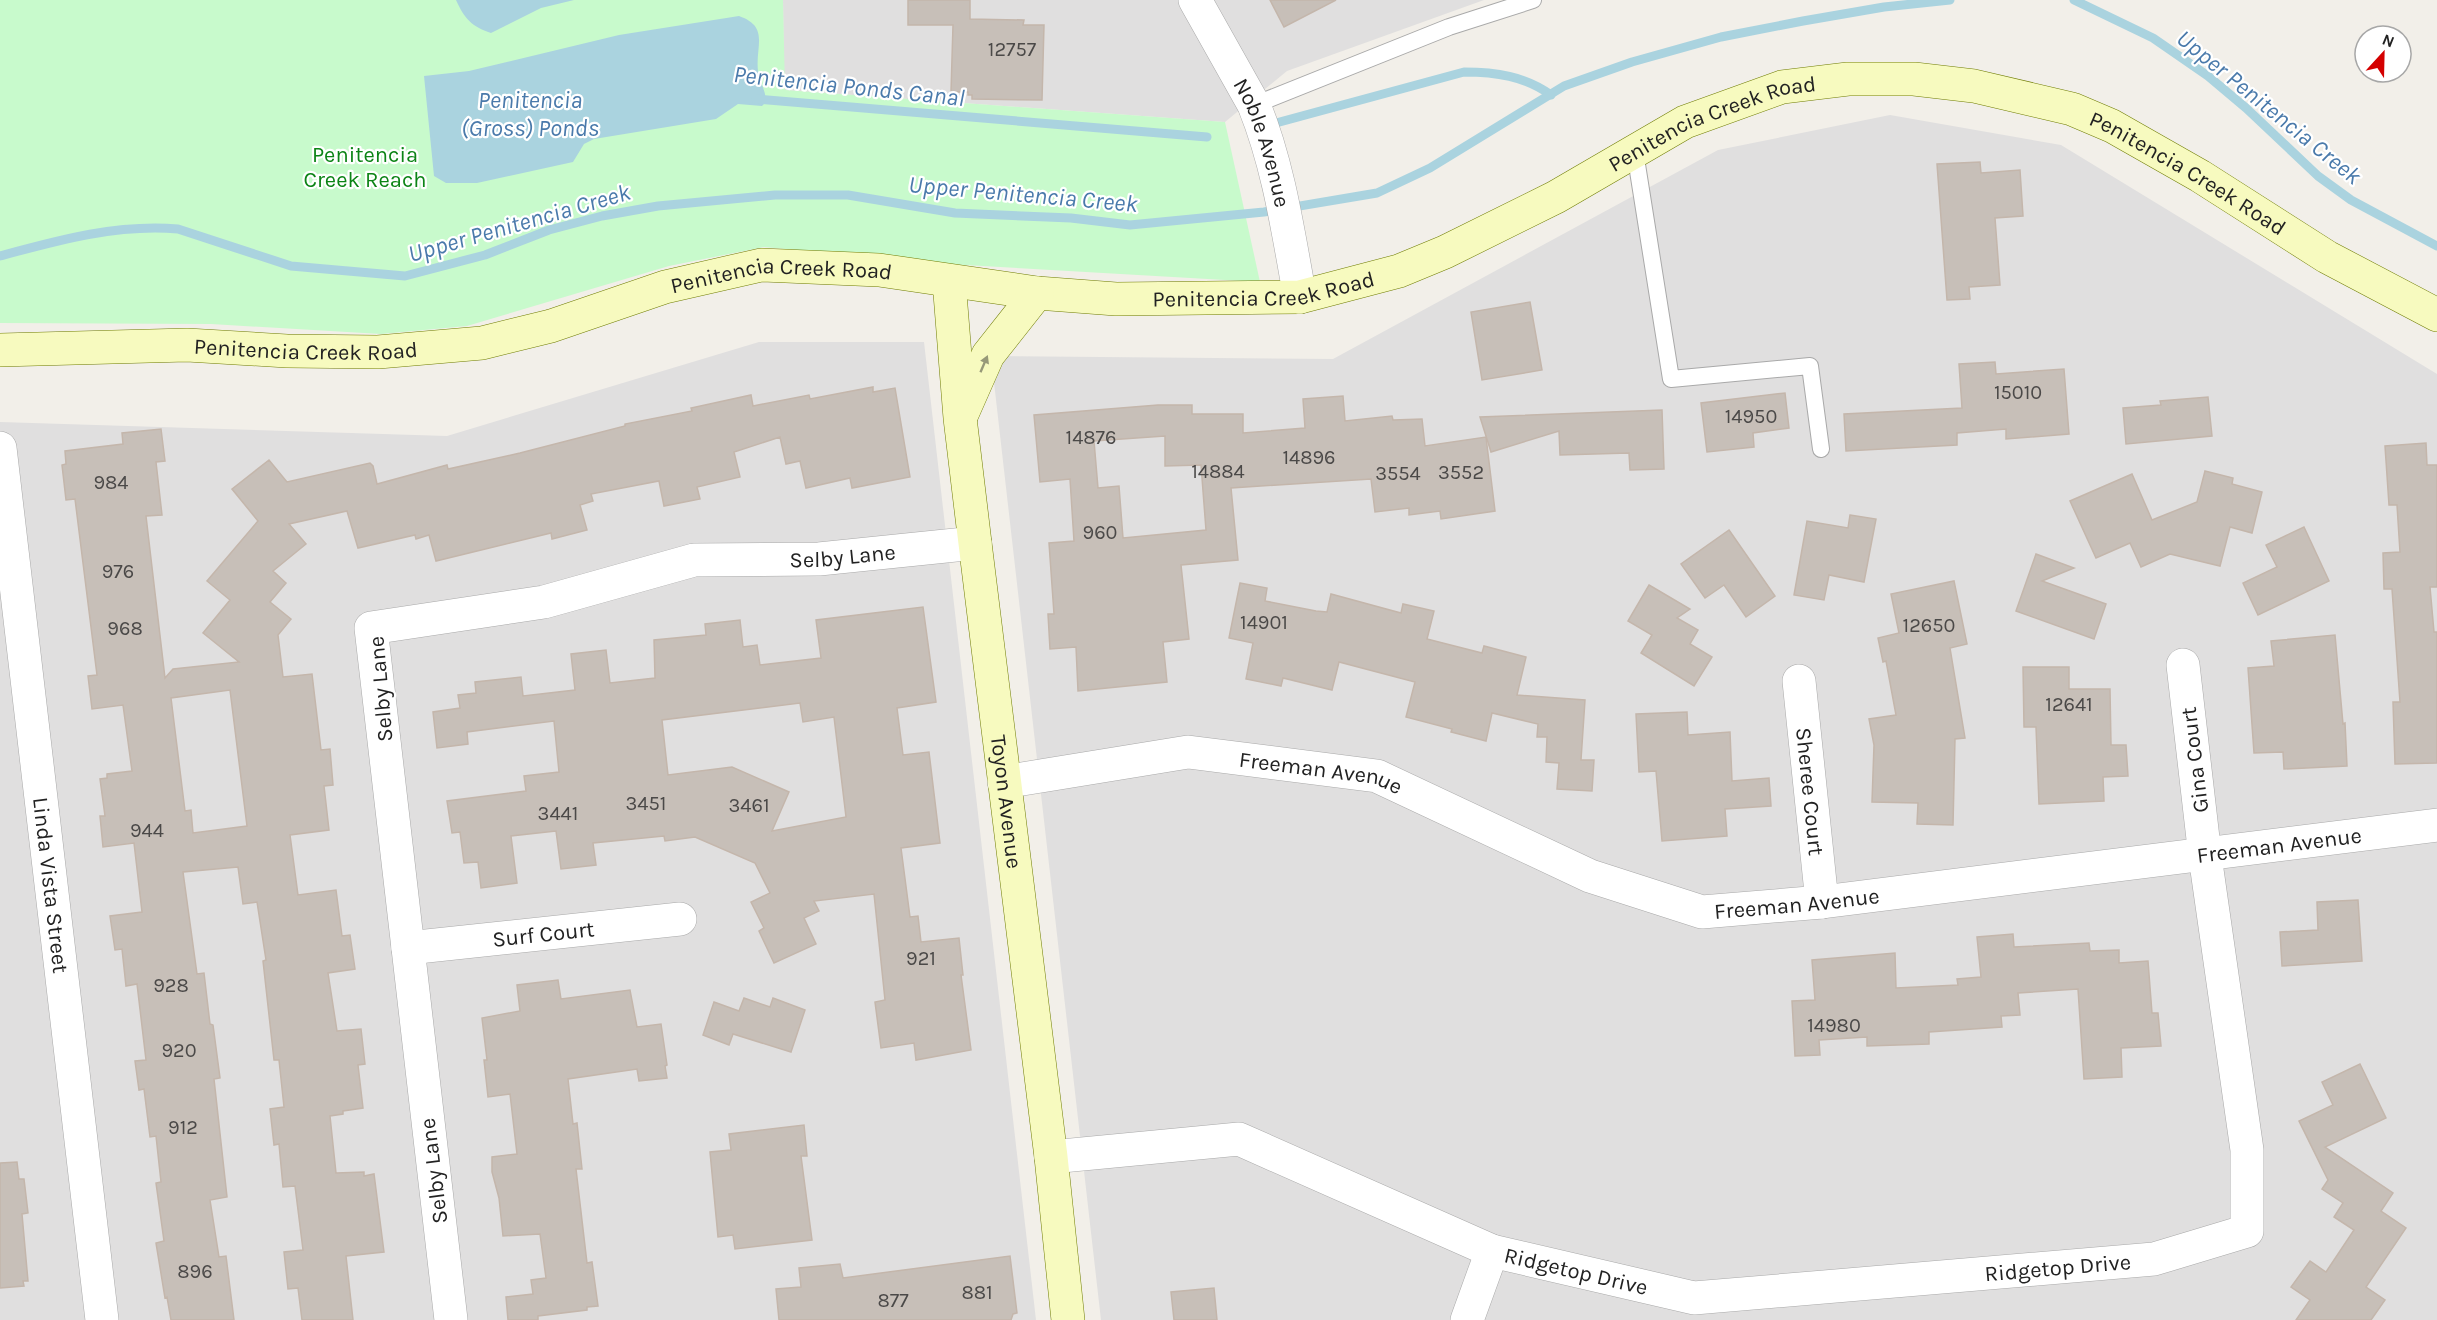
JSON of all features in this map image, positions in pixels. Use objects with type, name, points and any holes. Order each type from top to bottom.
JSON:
[{"type":"street","name":"Noble Avenue","points":[[1195,0],[1254,105],[1280,185],[1300,297]]},
{"type":"street","name":"Penitencia Creek Road","points":[[0,350],[187,345],[287,351],[378,352],[482,343],[551,326],[665,287],[761,265],[879,270],[1037,293],[1116,298],[1300,297],[1399,271],[1444,252],[1556,197],[1685,122],[1782,87],[1848,79],[1914,79],[1974,86],[2072,109],[2112,126],[2200,176],[2327,257],[2437,315]]},
{"type":"street","name":"Toyon Avenue","points":[[949,281],[960,418],[1051,1157],[1068,1320]]},
{"type":"street","points":[[960,418],[988,355],[1037,293]]},
{"type":"street","name":"Linda Vista Street","points":[[0,448],[102,1320]]},
{"type":"street","name":"Selby Lane","points":[[451,1320],[371,628],[544,602],[694,560],[819,559],[975,543]]},
{"type":"street","name":"Gina Court","points":[[2183,665],[2205,855]]},
{"type":"street","name":"Sheree Court","points":[[1799,681],[1822,902]]},
{"type":"street","name":"Freeman Avenue","points":[[1004,782],[1188,752],[1377,776],[1590,876],[1702,912],[1822,902],[2437,825]]},
{"type":"street","name":"Ridgetop Drive","points":[[1051,1157],[1239,1138],[1492,1251],[1694,1298],[2154,1259],[2247,1231],[2247,1150],[2205,855]]},
{"type":"street","name":"Surf Court","points":[[408,948],[680,919]]},
{"type":"street","name":"Ridgetop Drive","points":[[1467,1320],[1492,1251]]},
{"type":"lane","points":[[1254,105],[1449,27],[1533,0]]},
{"type":"lane","points":[[1635,152],[1671,379],[1810,366],[1821,449]]},
{"type":"shaded area","points":[[783,0],[1484,0],[1287,71],[1225,122],[784,90]]},
{"type":"shaded area","points":[[1890,115],[2061,145],[2437,374],[2437,1320],[1101,1320],[991,356],[1333,359],[1718,150]]},
{"type":"shaded area","points":[[759,342],[924,342],[1036,1320],[0,1320],[0,422],[447,436]]},
{"type":"green space","name":"Penitencia Creek Reach","points":[[0,0],[783,0],[785,90],[1225,122],[1260,282],[947,264],[764,247],[669,266],[467,326],[381,334],[211,324],[0,323]]},
{"type":"water","name":"Penitencia (Gross) Ponds","points":[[456,0],[574,0],[541,8],[491,33],[469,21]]},
{"type":"water","name":"Penitencia (Gross) Ponds","points":[[739,16],[749,20],[758,32],[758,71],[766,102],[762,106],[738,104],[716,119],[594,139],[584,144],[573,162],[477,183],[446,183],[434,176],[424,76],[469,71],[619,35]]},
{"type":"building","points":[[908,0],[970,0],[970,19],[1024,20],[1023,25],[1044,25],[1042,100],[972,99],[972,95],[968,95],[968,92],[951,92],[953,25],[908,25]]},
{"type":"building","points":[[1270,0],[1336,0],[1284,27]]},
{"type":"building","points":[[1980,162],[1981,173],[2020,170],[2023,216],[1995,218],[2000,285],[1969,287],[1970,299],[1947,300],[1937,164]]},
{"type":"building","points":[[1530,302],[1542,370],[1482,380],[1471,312]]},
{"type":"building","points":[[1995,362],[1996,374],[2064,369],[2069,434],[2006,439],[2006,429],[1957,433],[1957,445],[1846,451],[1844,414],[1962,408],[1959,364]]},
{"type":"building","points":[[873,387],[873,392],[895,388],[910,477],[852,488],[850,478],[806,488],[800,461],[786,464],[780,437],[734,452],[740,477],[697,487],[700,499],[664,506],[659,481],[591,494],[593,501],[580,505],[587,530],[552,539],[551,533],[436,561],[429,535],[416,539],[415,535],[358,548],[347,511],[289,524],[306,544],[273,571],[286,583],[270,602],[291,619],[278,635],[283,677],[312,674],[321,750],[330,749],[333,785],[324,786],[329,830],[290,835],[298,895],[336,890],[342,936],[350,935],[355,969],[328,973],[337,1031],[361,1029],[365,1064],[358,1065],[363,1108],[330,1116],[336,1173],[364,1172],[364,1176],[374,1174],[384,1252],[346,1256],[353,1320],[302,1320],[298,1288],[288,1289],[284,1252],[303,1250],[295,1186],[283,1187],[279,1144],[274,1145],[270,1109],[284,1107],[279,1060],[274,1060],[263,961],[266,960],[257,902],[243,904],[238,867],[183,872],[197,974],[204,973],[220,1078],[214,1079],[227,1197],[210,1200],[219,1257],[226,1256],[234,1320],[171,1320],[156,1243],[164,1241],[156,1183],[161,1182],[156,1136],[150,1137],[144,1089],[139,1090],[135,1061],[146,1060],[137,984],[126,986],[122,949],[115,950],[110,916],[142,912],[134,843],[103,847],[100,816],[105,816],[100,779],[107,778],[107,774],[132,771],[123,705],[92,709],[88,676],[97,675],[75,499],[66,500],[62,465],[66,464],[65,451],[123,444],[122,433],[161,429],[165,461],[156,462],[162,515],[146,516],[165,678],[173,669],[239,662],[203,633],[230,600],[207,581],[258,521],[232,489],[269,460],[287,482],[370,463],[373,466],[377,484],[447,465],[448,469],[520,453],[625,426],[625,424],[692,411],[691,408],[751,395],[753,406],[809,395],[810,399]],"holes":[[[230,690],[247,826],[193,833],[191,810],[185,811],[171,698]]]},
{"type":"building","points":[[1785,393],[1789,428],[1753,433],[1754,447],[1707,452],[1701,403]]},
{"type":"building","points":[[1343,396],[1345,421],[1392,416],[1393,420],[1422,419],[1425,446],[1486,437],[1495,511],[1441,519],[1440,511],[1409,515],[1409,508],[1375,512],[1371,479],[1231,488],[1238,560],[1181,565],[1189,639],[1163,642],[1167,682],[1078,691],[1076,647],[1050,649],[1048,614],[1054,614],[1049,543],[1074,541],[1070,479],[1040,482],[1034,415],[1158,405],[1192,405],[1192,414],[1243,414],[1243,433],[1305,428],[1303,399]],"holes":[[[1165,436],[1165,466],[1201,465],[1206,530],[1123,538],[1119,486],[1098,488],[1094,441]]]},
{"type":"building","points":[[2208,397],[2212,436],[2126,444],[2123,408],[2161,405],[2160,401]]},
{"type":"building","points":[[1662,410],[1664,469],[1630,470],[1629,453],[1560,455],[1559,431],[1491,452],[1480,417]]},
{"type":"building","points":[[2426,443],[2427,465],[2437,465],[2437,587],[2430,587],[2434,632],[2437,632],[2437,763],[2395,764],[2393,702],[2400,702],[2392,589],[2384,589],[2383,553],[2400,552],[2397,505],[2389,505],[2385,446]]},
{"type":"building","points":[[2205,471],[2233,478],[2232,484],[2262,492],[2252,533],[2230,527],[2220,566],[2170,554],[2141,567],[2130,543],[2096,558],[2070,501],[2132,474],[2152,520],[2197,502]]},
{"type":"building","points":[[1850,515],[1876,519],[1864,582],[1829,575],[1824,600],[1794,595],[1807,521],[1848,528]]},
{"type":"building","points":[[2304,527],[2329,581],[2258,615],[2243,583],[2277,567],[2266,545]]},
{"type":"building","points":[[1729,530],[1775,596],[1746,617],[1724,585],[1705,598],[1681,564]]},
{"type":"building","points":[[2036,554],[2074,568],[2042,581],[2106,604],[2094,639],[2016,611]]},
{"type":"building","points":[[1954,581],[1967,644],[1950,648],[1965,738],[1955,739],[1953,825],[1917,824],[1918,803],[1872,802],[1874,745],[1869,719],[1896,715],[1886,661],[1883,662],[1878,638],[1899,633],[1891,594]]},
{"type":"building","points":[[1240,583],[1267,588],[1265,601],[1316,611],[1327,612],[1331,594],[1401,613],[1403,604],[1434,611],[1427,639],[1482,653],[1484,646],[1526,657],[1517,695],[1585,700],[1581,760],[1594,760],[1592,791],[1557,789],[1559,763],[1546,762],[1547,737],[1537,737],[1538,724],[1492,713],[1486,741],[1406,717],[1415,682],[1339,662],[1332,690],[1283,678],[1281,686],[1246,679],[1253,643],[1229,638]]},
{"type":"building","points":[[1649,585],[1690,609],[1677,618],[1698,630],[1690,644],[1712,657],[1694,686],[1641,653],[1652,635],[1628,621]]},
{"type":"building","points":[[923,607],[936,702],[897,708],[903,755],[929,752],[940,843],[901,848],[910,917],[918,916],[921,942],[959,938],[963,975],[961,975],[971,1050],[916,1060],[914,1043],[881,1048],[875,1002],[885,1000],[874,894],[814,901],[819,911],[804,918],[816,944],[774,963],[759,931],[764,928],[751,902],[770,893],[755,863],[695,837],[665,841],[664,836],[593,843],[596,865],[561,869],[556,831],[511,836],[517,883],[481,888],[478,862],[464,863],[460,832],[452,833],[447,801],[526,791],[524,776],[559,772],[554,721],[467,732],[468,744],[437,748],[433,712],[460,708],[458,695],[476,693],[475,682],[521,677],[523,696],[575,690],[571,654],[606,650],[610,683],[655,678],[654,640],[706,635],[705,624],[740,620],[743,647],[757,645],[760,665],[821,658],[816,620]],"holes":[[[800,703],[803,722],[834,717],[846,817],[772,831],[789,792],[732,767],[668,775],[662,720]]]},
{"type":"building","points":[[2335,635],[2343,724],[2345,723],[2347,766],[2284,769],[2283,752],[2254,753],[2248,668],[2274,666],[2271,641]]},
{"type":"building","points":[[2023,667],[2069,667],[2069,689],[2110,689],[2111,745],[2126,745],[2128,776],[2103,777],[2104,801],[2039,804],[2036,727],[2024,727]]},
{"type":"building","points":[[1687,712],[1688,735],[1730,732],[1732,781],[1769,778],[1771,806],[1725,809],[1727,836],[1662,841],[1656,771],[1639,772],[1636,714]]},
{"type":"building","points":[[2358,900],[2362,961],[2282,966],[2280,932],[2318,930],[2317,902]]},
{"type":"building","points":[[2013,934],[2014,947],[2089,943],[2090,951],[2119,950],[2119,963],[2148,961],[2152,1013],[2158,1013],[2161,1046],[2121,1048],[2122,1077],[2084,1079],[2078,989],[2018,993],[2020,1015],[2001,1016],[2002,1027],[1929,1032],[1929,1044],[1867,1046],[1867,1037],[1819,1040],[1820,1055],[1795,1056],[1792,1001],[1815,1000],[1812,960],[1895,953],[1896,988],[1958,985],[1957,979],[1981,977],[1977,937]]},
{"type":"building","points":[[558,980],[561,999],[630,990],[637,1027],[661,1024],[667,1078],[639,1081],[637,1069],[568,1079],[573,1124],[577,1123],[582,1169],[576,1169],[587,1263],[592,1262],[598,1306],[587,1307],[587,1310],[538,1316],[538,1320],[508,1320],[506,1297],[533,1294],[531,1280],[546,1278],[540,1234],[503,1236],[499,1198],[492,1172],[492,1157],[517,1154],[510,1094],[488,1097],[484,1060],[487,1060],[482,1018],[520,1011],[517,985]]},
{"type":"building","points":[[744,998],[770,1007],[773,998],[805,1010],[791,1052],[733,1034],[729,1045],[703,1035],[714,1002],[739,1011]]},
{"type":"building","points":[[2360,1064],[2386,1118],[2325,1147],[2393,1193],[2381,1211],[2406,1228],[2366,1287],[2385,1300],[2371,1320],[2296,1320],[2310,1300],[2291,1287],[2310,1261],[2326,1272],[2354,1230],[2334,1217],[2343,1203],[2322,1189],[2328,1180],[2299,1121],[2333,1105],[2322,1082]]},
{"type":"building","points":[[804,1125],[807,1156],[801,1156],[812,1240],[735,1249],[733,1235],[718,1237],[710,1152],[731,1150],[729,1134]]},
{"type":"building","points":[[17,1162],[19,1179],[24,1179],[28,1213],[22,1214],[28,1281],[23,1281],[24,1286],[0,1288],[0,1163]]},
{"type":"building","points":[[1010,1256],[1017,1313],[1013,1314],[1011,1320],[779,1320],[776,1289],[801,1287],[799,1268],[840,1264],[843,1278]]},
{"type":"building","points":[[1214,1288],[1217,1320],[1174,1320],[1171,1292]]},
{"type":"waterway","name":"Upper Penitencia Creek","points":[[0,256],[66,239],[110,231],[178,229],[291,266],[405,276],[485,255],[549,230],[602,216],[658,206],[775,195],[848,195],[955,213],[1071,218],[1130,225],[1264,212],[1377,193],[1430,168],[1564,86],[1632,62],[1721,37],[1803,21],[1884,7],[1950,0]]},
{"type":"waterway","name":"Upper Penitencia Creek","points":[[2074,0],[2153,38],[2208,76],[2246,108],[2318,176],[2351,200],[2437,246]]},
{"type":"waterway","name":"Penitencia Ponds Canal","points":[[1276,123],[1464,72],[1509,76],[1531,83],[1551,95]]},
{"type":"waterway","name":"Penitencia Ponds Canal","points":[[756,99],[1207,137]]}]
